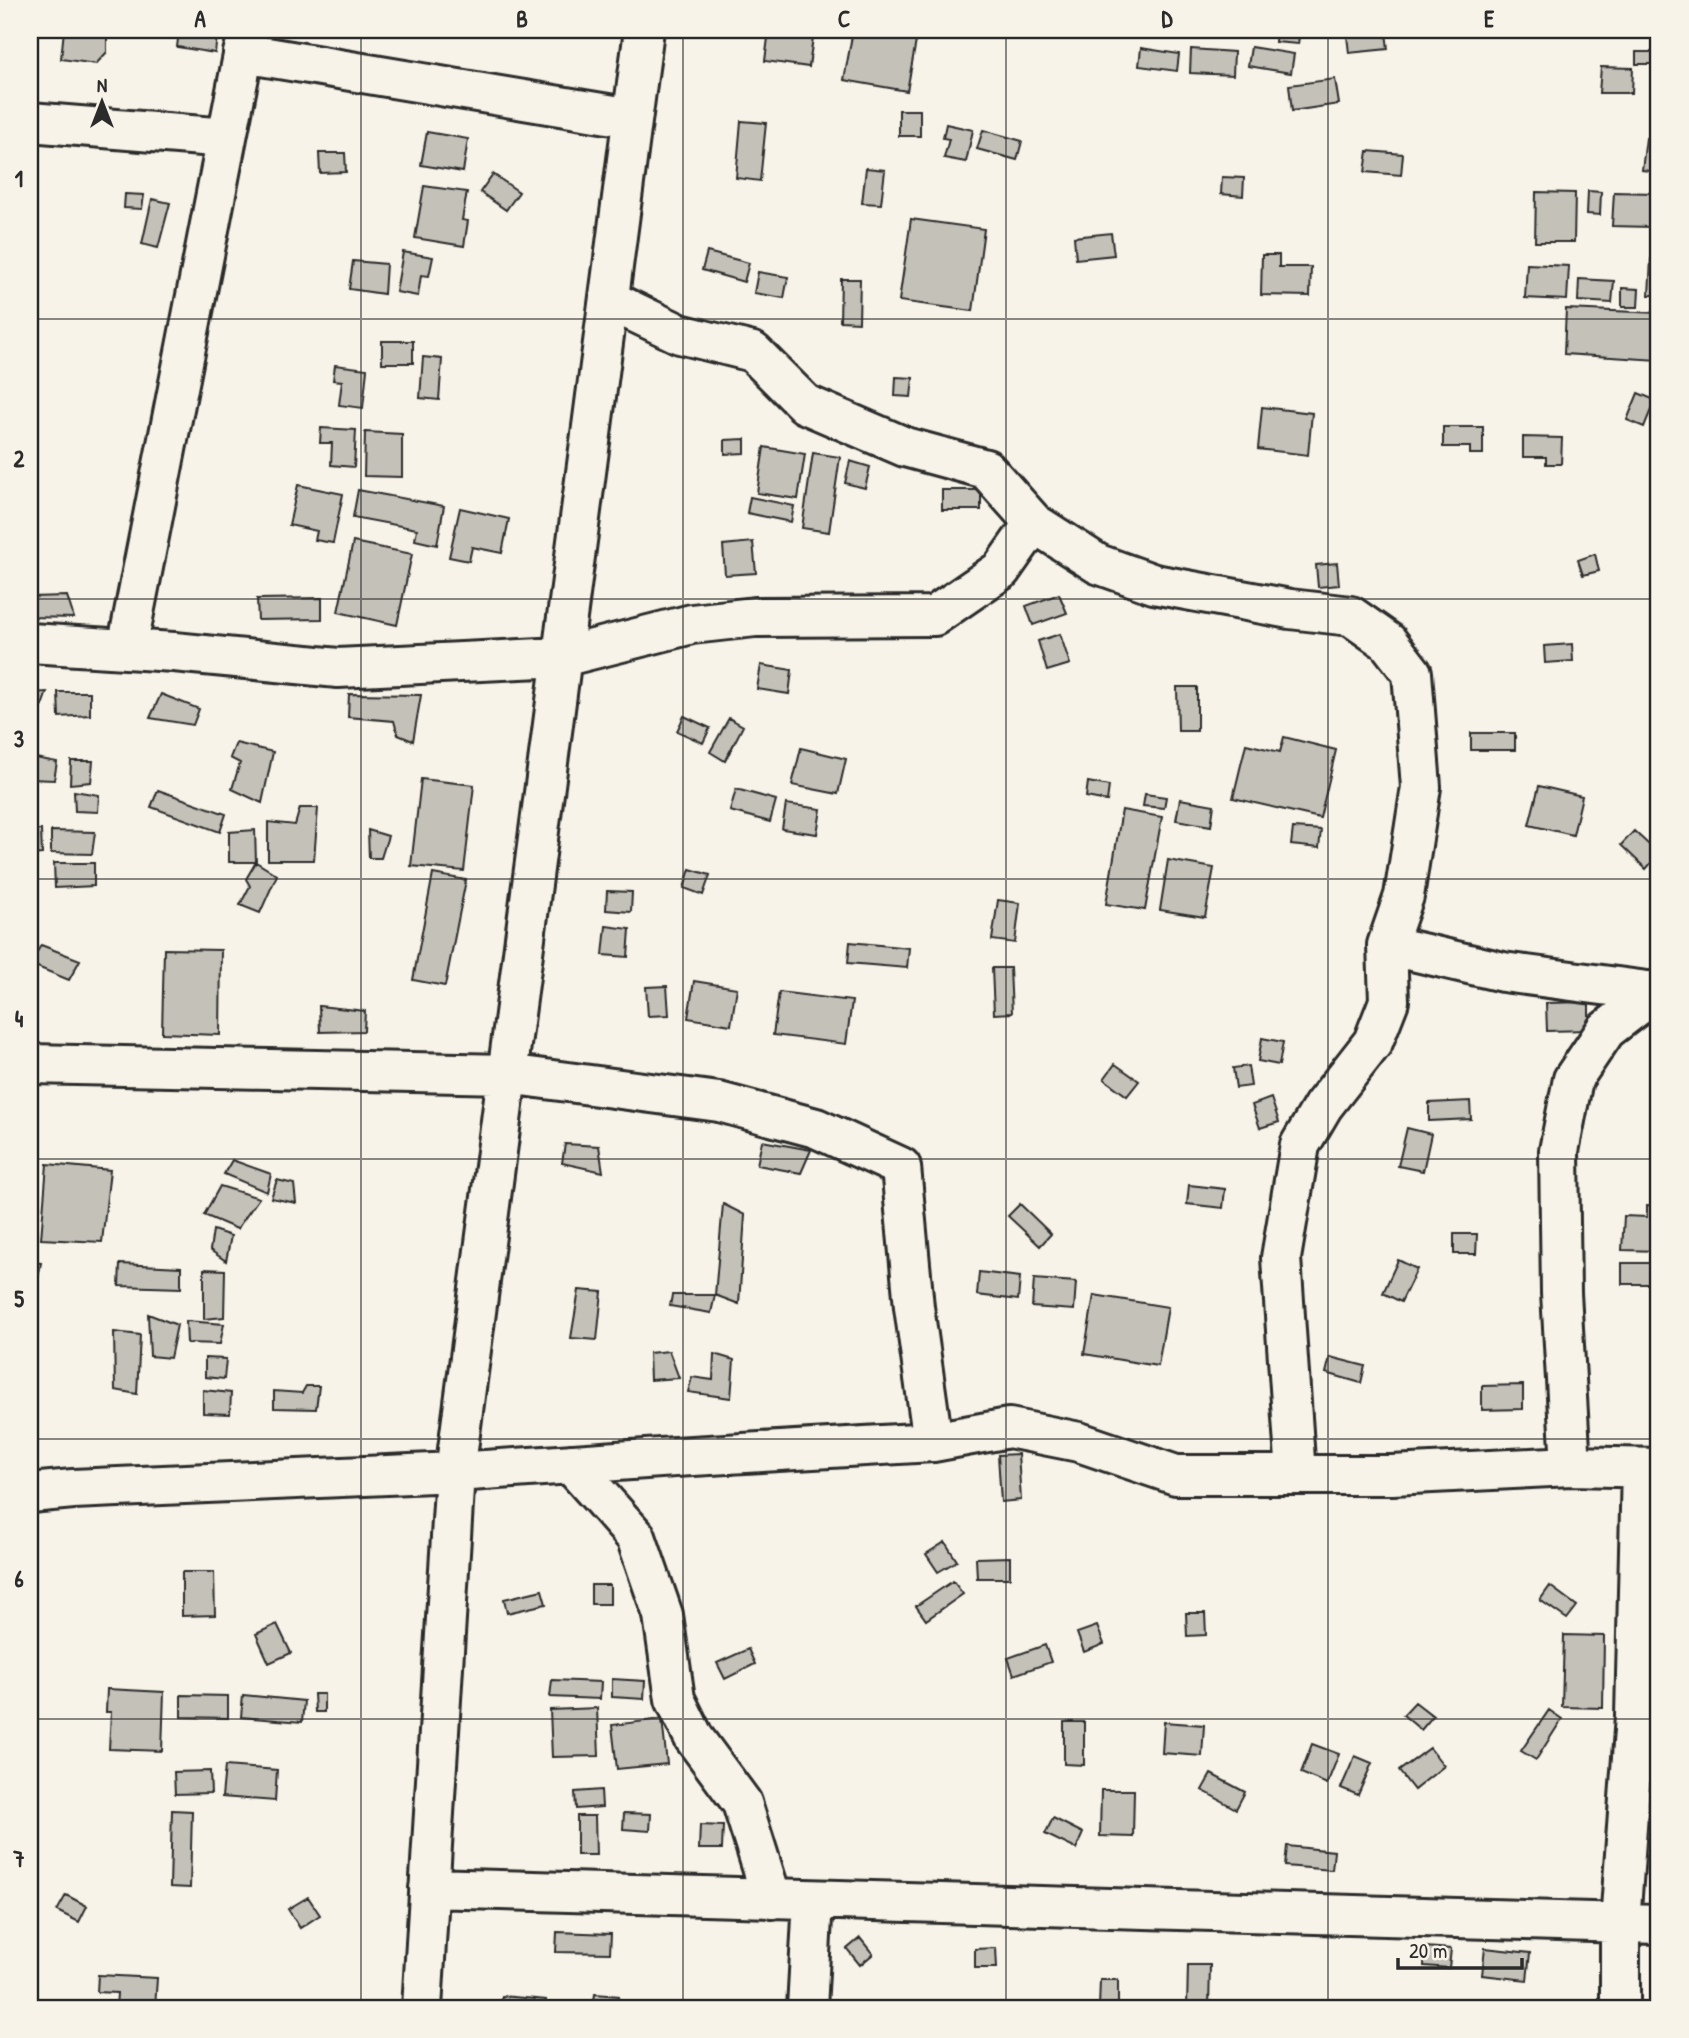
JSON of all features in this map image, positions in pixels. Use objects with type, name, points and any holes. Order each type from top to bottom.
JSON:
[{"type":"street","points":[[422,2008],[455,1472],[644,30]]},
{"type":"street","points":[[127,649],[245,41],[632,118]]},
{"type":"street","points":[[30,122],[227,138]]},
{"type":"street","points":[[609,300],[680,334],[753,352],[805,404],[905,447],[986,469],[1034,523],[1098,564],[1154,584],[1290,609],[1351,616],[1388,642],[1412,673],[1420,787],[1404,896],[1387,945],[1389,1001],[1373,1042],[1323,1106],[1300,1145],[1281,1258],[1296,1475]]},
{"type":"street","points":[[30,643],[174,652],[338,668],[562,657],[692,624],[755,617],[934,616],[1001,570],[1034,523]]},
{"type":"street","points":[[1387,945],[1503,972],[1657,990]]},
{"type":"street","points":[[1570,1466],[1561,1293],[1559,1151],[1573,1079],[1606,1030],[1657,990]]},
{"type":"street","points":[[30,1064],[507,1074],[719,1102],[816,1129],[901,1167],[914,1307],[933,1442]]},
{"type":"street","points":[[30,1493],[87,1488],[455,1472],[933,1442],[1009,1428],[1079,1442],[1176,1475],[1392,1475],[1570,1466],[1650,1468],[1620,1923],[1620,2008]]},
{"type":"street","points":[[570,1464],[636,1537],[663,1615],[676,1699],[694,1738],[742,1803],[772,1899]]},
{"type":"street","points":[[429,1888],[1659,1924]]},
{"type":"street","points":[[807,2008],[813,1900]]},
{"type":"building","points":[[64,30],[116,30],[116,35],[107,38],[107,52],[96,64],[61,59]]},
{"type":"building","points":[[769,30],[814,30],[809,67],[765,61]]},
{"type":"building","points":[[853,30],[918,30],[907,91],[844,80]]},
{"type":"building","points":[[1276,30],[1300,30],[1298,44],[1275,42]]},
{"type":"building","points":[[179,31],[217,36],[215,53],[177,47]]},
{"type":"building","points":[[1386,32],[1388,49],[1349,53],[1347,36]]},
{"type":"building","points":[[1251,47],[1294,54],[1291,73],[1248,66]]},
{"type":"building","points":[[1141,48],[1179,54],[1177,71],[1139,66]]},
{"type":"building","points":[[1191,49],[1234,52],[1233,75],[1190,73]]},
{"type":"building","points":[[1636,52],[1657,52],[1657,64],[1636,64]]},
{"type":"building","points":[[1601,67],[1633,68],[1632,93],[1599,93]]},
{"type":"building","points":[[1335,79],[1339,104],[1292,111],[1289,85]]},
{"type":"building","points":[[899,110],[920,110],[920,136],[899,136]]},
{"type":"building","points":[[741,121],[766,123],[760,181],[736,178]]},
{"type":"building","points":[[946,124],[973,130],[966,162],[944,158],[949,139],[943,138]]},
{"type":"building","points":[[983,130],[1022,141],[1017,160],[977,149]]},
{"type":"building","points":[[427,132],[468,139],[463,172],[421,165]]},
{"type":"building","points":[[1646,138],[1659,140],[1659,172],[1642,170]]},
{"type":"building","points":[[1368,151],[1403,154],[1401,175],[1365,172]]},
{"type":"building","points":[[319,153],[345,153],[346,172],[320,173]]},
{"type":"building","points":[[866,168],[885,170],[881,204],[862,203]]},
{"type":"building","points":[[493,174],[519,192],[506,210],[480,192]]},
{"type":"building","points":[[1222,177],[1244,178],[1243,196],[1221,194]]},
{"type":"building","points":[[30,180],[35,181],[30,207]]},
{"type":"building","points":[[424,186],[467,192],[462,220],[468,221],[464,246],[415,238]]},
{"type":"building","points":[[1588,191],[1601,192],[1600,215],[1587,214]]},
{"type":"building","points":[[1536,192],[1575,193],[1574,242],[1535,242]]},
{"type":"building","points":[[1614,192],[1653,193],[1652,227],[1612,226]]},
{"type":"building","points":[[125,194],[144,195],[142,209],[124,208]]},
{"type":"building","points":[[152,199],[170,203],[158,248],[142,244]]},
{"type":"building","points":[[911,219],[984,229],[973,311],[899,301]]},
{"type":"building","points":[[1111,233],[1114,255],[1076,259],[1074,237]]},
{"type":"building","points":[[403,252],[433,257],[429,276],[421,275],[418,296],[396,292]]},
{"type":"building","points":[[707,252],[749,263],[744,282],[702,270]]},
{"type":"building","points":[[1262,255],[1279,255],[1279,267],[1311,267],[1310,296],[1261,295]]},
{"type":"building","points":[[1651,259],[1659,259],[1659,295],[1649,295]]},
{"type":"building","points":[[353,261],[386,264],[384,294],[349,289]]},
{"type":"building","points":[[1527,264],[1569,266],[1567,300],[1525,298]]},
{"type":"building","points":[[758,272],[788,277],[784,298],[754,293]]},
{"type":"building","points":[[841,279],[860,279],[859,322],[840,321]]},
{"type":"building","points":[[1579,279],[1614,281],[1612,303],[1578,301]]},
{"type":"building","points":[[1622,288],[1639,289],[1638,307],[1622,307]]},
{"type":"building","points":[[1566,309],[1659,313],[1658,360],[1564,354]]},
{"type":"building","points":[[382,341],[413,341],[413,363],[382,363]]},
{"type":"building","points":[[423,357],[442,359],[439,400],[420,398]]},
{"type":"building","points":[[335,365],[367,369],[363,408],[339,405],[342,381],[333,380]]},
{"type":"building","points":[[896,377],[913,378],[911,397],[895,396]]},
{"type":"building","points":[[1638,393],[1655,400],[1644,427],[1627,420]]},
{"type":"building","points":[[1262,407],[1312,413],[1308,455],[1258,449]]},
{"type":"building","points":[[1443,427],[1483,427],[1483,454],[1470,454],[1470,447],[1443,447]]},
{"type":"building","points":[[321,428],[356,430],[354,467],[331,465],[332,443],[320,443]]},
{"type":"building","points":[[365,432],[402,434],[402,477],[364,476]]},
{"type":"building","points":[[1523,437],[1562,438],[1561,464],[1546,464],[1546,457],[1523,457]]},
{"type":"building","points":[[745,439],[745,453],[725,454],[725,440]]},
{"type":"building","points":[[764,447],[805,454],[798,499],[757,493]]},
{"type":"building","points":[[813,453],[840,457],[829,532],[802,528]]},
{"type":"building","points":[[850,461],[870,467],[865,488],[845,483]]},
{"type":"building","points":[[298,485],[343,494],[333,543],[315,540],[317,531],[289,525]]},
{"type":"building","points":[[358,490],[444,506],[437,545],[415,540],[417,529],[353,517]]},
{"type":"building","points":[[942,490],[981,490],[981,510],[942,510]]},
{"type":"building","points":[[750,497],[794,506],[791,522],[747,513]]},
{"type":"building","points":[[460,508],[509,519],[502,553],[472,547],[469,561],[449,557]]},
{"type":"building","points":[[353,542],[412,554],[397,625],[338,612]]},
{"type":"building","points":[[753,542],[756,573],[725,575],[723,545]]},
{"type":"building","points":[[1595,554],[1599,571],[1583,575],[1578,560]]},
{"type":"building","points":[[1337,563],[1339,585],[1318,587],[1316,565]]},
{"type":"building","points":[[1059,594],[1067,613],[1033,625],[1026,606]]},
{"type":"building","points":[[67,596],[74,618],[30,617],[30,597]]},
{"type":"building","points":[[322,598],[322,619],[258,620],[257,599]]},
{"type":"building","points":[[1060,634],[1070,664],[1047,671],[1038,641]]},
{"type":"building","points":[[1572,644],[1573,661],[1545,663],[1544,646]]},
{"type":"building","points":[[761,665],[792,670],[789,694],[757,689]]},
{"type":"building","points":[[1177,687],[1197,687],[1197,731],[1178,731]]},
{"type":"building","points":[[47,692],[39,714],[30,714],[30,693]]},
{"type":"building","points":[[58,692],[90,692],[90,715],[59,717]]},
{"type":"building","points":[[161,694],[199,709],[193,725],[150,718]]},
{"type":"building","points":[[349,694],[421,695],[413,741],[398,735],[394,721],[348,717]]},
{"type":"building","points":[[684,716],[710,728],[703,743],[677,731]]},
{"type":"building","points":[[729,718],[743,726],[725,761],[710,752]]},
{"type":"building","points":[[1471,733],[1515,733],[1515,750],[1471,750]]},
{"type":"building","points":[[1284,737],[1336,750],[1320,818],[1233,798],[1246,744],[1280,752]]},
{"type":"building","points":[[236,743],[273,752],[262,803],[232,789],[240,763],[230,758]]},
{"type":"building","points":[[801,748],[846,759],[838,794],[792,785]]},
{"type":"building","points":[[30,757],[57,762],[54,780],[30,779]]},
{"type":"building","points":[[71,761],[93,761],[91,782],[70,784]]},
{"type":"building","points":[[421,779],[474,785],[464,871],[411,866]]},
{"type":"building","points":[[1088,782],[1109,786],[1107,801],[1086,797]]},
{"type":"building","points":[[1539,786],[1582,796],[1573,835],[1529,825]]},
{"type":"building","points":[[736,789],[776,800],[770,822],[730,811]]},
{"type":"building","points":[[158,790],[226,814],[220,832],[151,807]]},
{"type":"building","points":[[74,791],[99,795],[98,812],[75,811]]},
{"type":"building","points":[[1145,794],[1166,797],[1164,808],[1143,806]]},
{"type":"building","points":[[1180,799],[1214,805],[1211,826],[1176,820]]},
{"type":"building","points":[[786,804],[821,809],[817,834],[782,829]]},
{"type":"building","points":[[300,808],[318,808],[314,860],[268,860],[268,822],[295,825]]},
{"type":"building","points":[[1122,810],[1162,817],[1145,910],[1106,904]]},
{"type":"building","points":[[1293,828],[1321,830],[1319,848],[1291,845]]},
{"type":"building","points":[[30,830],[41,830],[42,854],[30,855]]},
{"type":"building","points":[[255,830],[256,862],[229,862],[229,832]]},
{"type":"building","points":[[368,830],[388,836],[381,858],[369,858]]},
{"type":"building","points":[[51,831],[95,832],[92,854],[51,853]]},
{"type":"building","points":[[1634,831],[1659,854],[1646,869],[1621,845]]},
{"type":"building","points":[[1168,860],[1214,868],[1205,917],[1160,910]]},
{"type":"building","points":[[256,862],[277,875],[260,913],[240,905],[250,886],[246,879]]},
{"type":"building","points":[[54,863],[94,863],[94,886],[55,888]]},
{"type":"building","points":[[690,869],[710,875],[703,895],[684,888]]},
{"type":"building","points":[[433,874],[466,880],[445,986],[413,980]]},
{"type":"building","points":[[607,891],[632,892],[631,912],[606,910]]},
{"type":"building","points":[[998,900],[1020,903],[1015,943],[992,940]]},
{"type":"building","points":[[606,926],[630,929],[628,957],[603,955]]},
{"type":"building","points":[[850,942],[909,948],[907,968],[848,963]]},
{"type":"building","points":[[41,945],[80,960],[69,980],[30,964]]},
{"type":"building","points":[[164,949],[221,950],[220,1035],[162,1033]]},
{"type":"building","points":[[992,968],[1010,968],[1012,1013],[994,1014]]},
{"type":"building","points":[[694,981],[737,988],[731,1025],[688,1018]]},
{"type":"building","points":[[667,986],[669,1015],[648,1016],[646,987]]},
{"type":"building","points":[[779,992],[852,1001],[846,1044],[773,1035]]},
{"type":"building","points":[[1589,1002],[1589,1030],[1547,1031],[1546,1003]]},
{"type":"building","points":[[319,1006],[365,1011],[364,1031],[320,1032]]},
{"type":"building","points":[[1262,1038],[1283,1042],[1279,1065],[1258,1061]]},
{"type":"building","points":[[1115,1064],[1139,1081],[1127,1096],[1104,1079]]},
{"type":"building","points":[[1248,1066],[1251,1086],[1236,1088],[1233,1068]]},
{"type":"building","points":[[1271,1098],[1279,1122],[1260,1128],[1252,1105]]},
{"type":"building","points":[[1470,1101],[1471,1119],[1429,1121],[1429,1103]]},
{"type":"building","points":[[1407,1128],[1431,1134],[1423,1171],[1398,1166]]},
{"type":"building","points":[[762,1141],[811,1150],[801,1173],[757,1165]]},
{"type":"building","points":[[565,1144],[599,1146],[603,1172],[562,1163]]},
{"type":"building","points":[[232,1160],[271,1174],[267,1192],[224,1174]]},
{"type":"building","points":[[47,1164],[110,1170],[102,1242],[41,1239]]},
{"type":"building","points":[[277,1180],[294,1184],[296,1203],[271,1198]]},
{"type":"building","points":[[1189,1185],[1225,1189],[1223,1208],[1187,1204]]},
{"type":"building","points":[[220,1186],[259,1198],[237,1229],[204,1215]]},
{"type":"building","points":[[723,1204],[745,1215],[739,1304],[715,1295]]},
{"type":"building","points":[[1020,1204],[1051,1234],[1040,1246],[1008,1216]]},
{"type":"building","points":[[1647,1205],[1659,1206],[1659,1251],[1622,1250],[1624,1216],[1647,1217]]},
{"type":"building","points":[[213,1230],[231,1236],[226,1261],[210,1250]]},
{"type":"building","points":[[1454,1234],[1477,1234],[1476,1254],[1454,1254]]},
{"type":"building","points":[[1398,1260],[1417,1269],[1401,1302],[1383,1293]]},
{"type":"building","points":[[30,1262],[41,1263],[35,1293],[30,1293]]},
{"type":"building","points":[[1622,1263],[1659,1263],[1659,1284],[1622,1284]]},
{"type":"building","points":[[120,1264],[181,1267],[181,1288],[119,1286]]},
{"type":"building","points":[[204,1269],[225,1270],[224,1317],[204,1319]]},
{"type":"building","points":[[979,1272],[1020,1277],[1018,1300],[977,1295]]},
{"type":"building","points":[[1034,1279],[1076,1282],[1074,1310],[1032,1307]]},
{"type":"building","points":[[579,1290],[602,1292],[597,1340],[571,1338]]},
{"type":"building","points":[[672,1295],[715,1295],[711,1313],[670,1306]]},
{"type":"building","points":[[1094,1295],[1168,1307],[1158,1366],[1084,1354]]},
{"type":"building","points":[[148,1314],[177,1325],[170,1358],[150,1356]]},
{"type":"building","points":[[186,1321],[224,1324],[220,1344],[187,1343]]},
{"type":"building","points":[[114,1332],[140,1335],[137,1394],[115,1390]]},
{"type":"building","points":[[669,1351],[679,1378],[650,1380],[649,1353]]},
{"type":"building","points":[[714,1354],[734,1360],[731,1398],[688,1392],[692,1377],[713,1380]]},
{"type":"building","points":[[1330,1357],[1365,1366],[1361,1383],[1326,1373]]},
{"type":"building","points":[[205,1358],[226,1359],[224,1379],[205,1377]]},
{"type":"building","points":[[1523,1385],[1523,1409],[1482,1410],[1482,1386]]},
{"type":"building","points":[[306,1386],[319,1386],[316,1409],[274,1408],[274,1391],[302,1393]]},
{"type":"building","points":[[203,1390],[231,1393],[230,1414],[203,1413]]},
{"type":"building","points":[[1018,1454],[1021,1500],[1001,1502],[998,1455]]},
{"type":"building","points":[[945,1542],[957,1561],[938,1572],[926,1554]]},
{"type":"building","points":[[1010,1557],[1010,1578],[977,1578],[976,1558]]},
{"type":"building","points":[[182,1572],[214,1572],[215,1615],[182,1616]]},
{"type":"building","points":[[953,1581],[963,1594],[926,1620],[916,1606]]},
{"type":"building","points":[[591,1585],[610,1585],[610,1604],[591,1604]]},
{"type":"building","points":[[1550,1586],[1577,1606],[1567,1619],[1540,1600]]},
{"type":"building","points":[[542,1590],[546,1604],[507,1613],[504,1599]]},
{"type":"building","points":[[1186,1613],[1205,1613],[1206,1635],[1187,1636]]},
{"type":"building","points":[[277,1624],[291,1653],[269,1663],[256,1634]]},
{"type":"building","points":[[1097,1626],[1104,1644],[1084,1652],[1077,1633]]},
{"type":"building","points":[[1564,1635],[1604,1636],[1603,1708],[1562,1707]]},
{"type":"building","points":[[1045,1645],[1051,1662],[1014,1675],[1008,1658]]},
{"type":"building","points":[[748,1649],[755,1664],[725,1679],[717,1663]]},
{"type":"building","points":[[612,1679],[645,1681],[644,1699],[612,1697]]},
{"type":"building","points":[[552,1680],[601,1682],[600,1699],[550,1697]]},
{"type":"building","points":[[107,1689],[164,1692],[162,1751],[109,1749],[111,1712],[106,1712]]},
{"type":"building","points":[[314,1694],[324,1694],[324,1712],[315,1712]]},
{"type":"building","points":[[181,1695],[228,1696],[228,1718],[181,1717]]},
{"type":"building","points":[[243,1695],[304,1701],[302,1722],[241,1717]]},
{"type":"building","points":[[1415,1702],[1433,1716],[1421,1730],[1403,1715]]},
{"type":"building","points":[[597,1708],[599,1756],[552,1757],[550,1710]]},
{"type":"building","points":[[1549,1710],[1562,1719],[1536,1760],[1521,1751]]},
{"type":"building","points":[[662,1719],[667,1764],[617,1769],[612,1725]]},
{"type":"building","points":[[1064,1722],[1084,1722],[1084,1765],[1064,1764]]},
{"type":"building","points":[[1164,1722],[1204,1725],[1202,1756],[1162,1753]]},
{"type":"building","points":[[1312,1744],[1339,1754],[1327,1784],[1301,1773]]},
{"type":"building","points":[[1430,1748],[1444,1766],[1414,1790],[1399,1771]]},
{"type":"building","points":[[1355,1756],[1372,1763],[1358,1795],[1341,1788]]},
{"type":"building","points":[[225,1766],[277,1770],[275,1801],[222,1797]]},
{"type":"building","points":[[210,1771],[211,1793],[175,1794],[174,1772]]},
{"type":"building","points":[[1211,1774],[1245,1792],[1236,1809],[1202,1790]]},
{"type":"building","points":[[601,1790],[602,1807],[576,1809],[575,1792]]},
{"type":"building","points":[[1101,1790],[1134,1790],[1133,1837],[1100,1836]]},
{"type":"building","points":[[172,1810],[192,1811],[190,1888],[170,1887]]},
{"type":"building","points":[[624,1813],[651,1814],[650,1831],[623,1829]]},
{"type":"building","points":[[577,1816],[595,1816],[596,1855],[577,1855]]},
{"type":"building","points":[[1053,1818],[1083,1833],[1076,1849],[1045,1834]]},
{"type":"building","points":[[700,1825],[723,1826],[722,1849],[699,1849]]},
{"type":"building","points":[[1287,1846],[1334,1851],[1332,1870],[1285,1866]]},
{"type":"building","points":[[66,1895],[87,1906],[79,1922],[57,1911]]},
{"type":"building","points":[[308,1897],[320,1915],[300,1928],[288,1909]]},
{"type":"building","points":[[557,1932],[611,1934],[610,1953],[556,1952]]},
{"type":"building","points":[[860,1938],[873,1954],[860,1965],[847,1949]]},
{"type":"building","points":[[1425,1947],[1451,1949],[1449,1968],[1424,1966]]},
{"type":"building","points":[[996,1948],[997,1968],[975,1968],[975,1949]]},
{"type":"building","points":[[1485,1948],[1530,1953],[1527,1980],[1482,1975]]},
{"type":"building","points":[[1188,1965],[1210,1965],[1209,2008],[1187,2008]]},
{"type":"building","points":[[98,1975],[157,1978],[155,2008],[116,2008],[117,1993],[97,1992]]},
{"type":"building","points":[[1100,1980],[1118,1980],[1118,2008],[1099,2008]]},
{"type":"building","points":[[595,1994],[619,1996],[618,2008],[593,2008]]},
{"type":"building","points":[[502,1996],[546,2000],[545,2008],[501,2008]]}]
